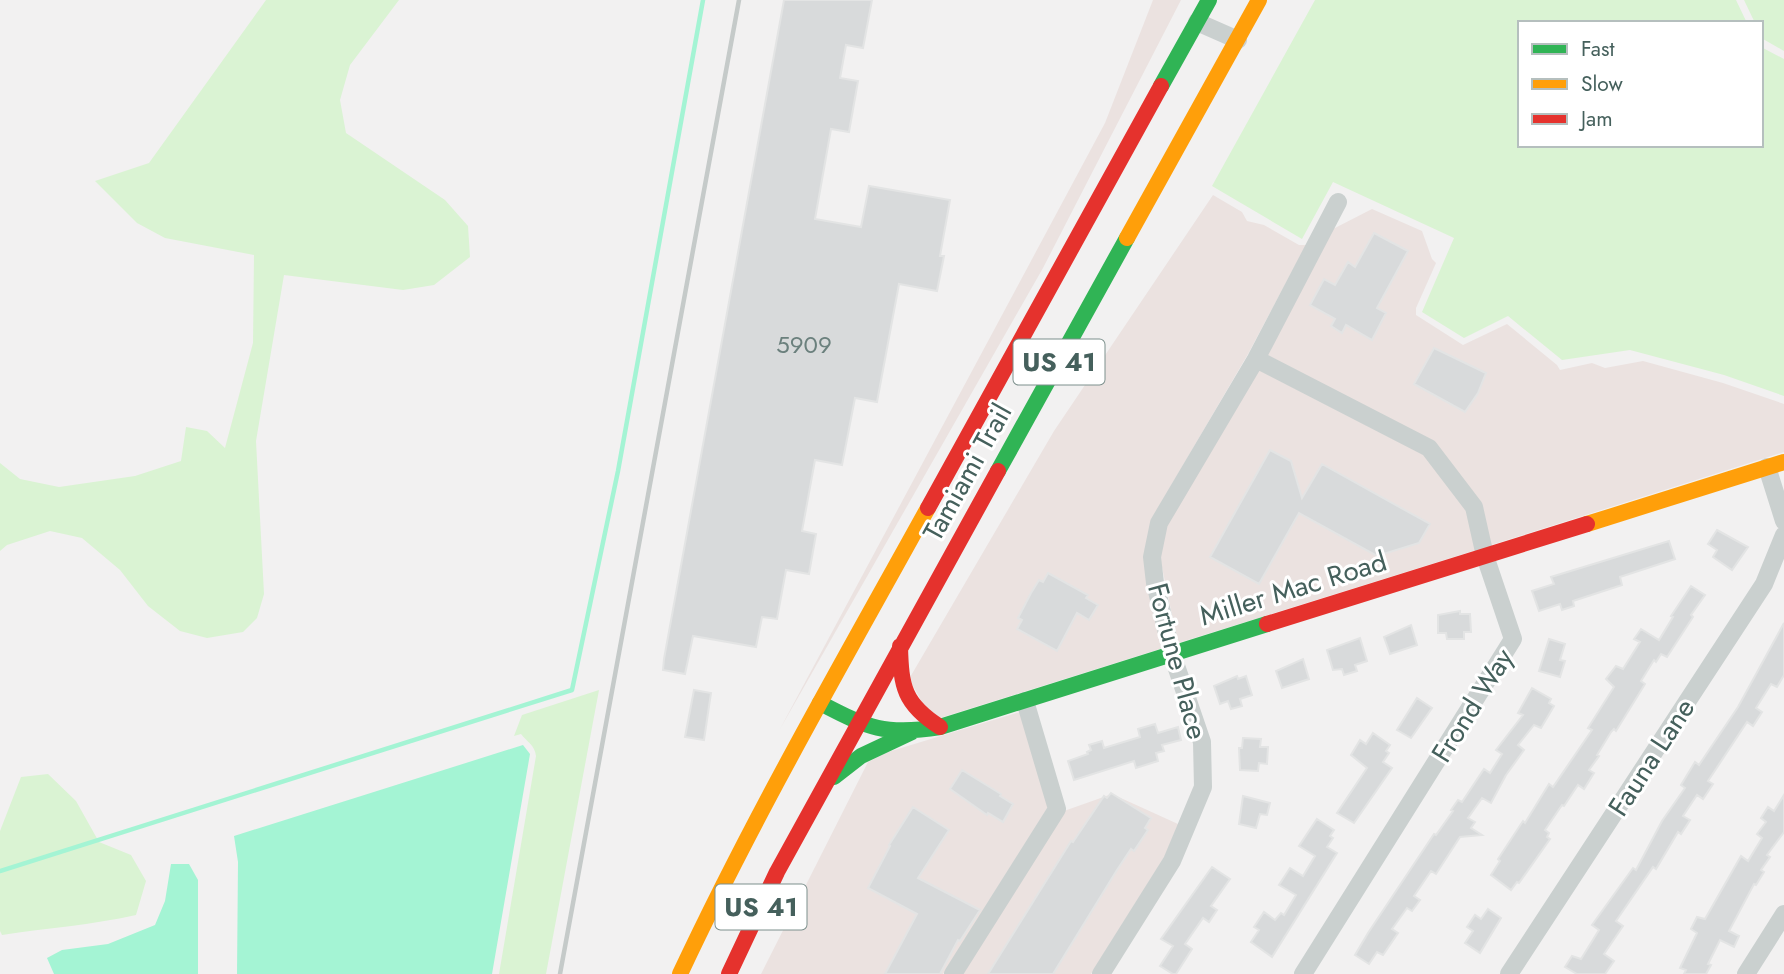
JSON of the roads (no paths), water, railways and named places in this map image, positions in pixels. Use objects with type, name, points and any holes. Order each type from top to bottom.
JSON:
[{"type":"main road","name":"Tamiami Trail","points":[[680,974],[715,899],[820,703],[1209,0]]},
{"type":"main road","name":"Tamiami Trail","points":[[729,974],[777,872],[824,785],[1259,0]]},
{"type":"main road","name":"Miller Mac Road","points":[[820,703],[871,730],[888,733],[912,732],[940,727],[1775,464]]},
{"type":"main road","points":[[901,646],[904,691],[912,707],[940,727]]},
{"type":"main road","points":[[824,785],[861,755],[912,732]]},
{"type":"street","points":[[1197,22],[1238,40]]},
{"type":"street","name":"Fortune Place","points":[[1101,974],[1172,861],[1203,787],[1202,742],[1172,654],[1155,583],[1152,557],[1159,523],[1255,359],[1338,202]]},
{"type":"street","name":"Frond Way","points":[[1255,359],[1429,448],[1474,507],[1485,556],[1513,639],[1303,974]]},
{"type":"street","points":[[1775,464],[1784,521]]},
{"type":"street","name":"Fauna Lane","points":[[1509,974],[1764,584],[1784,535]]},
{"type":"street","points":[[953,974],[1057,809],[1025,701]]},
{"type":"street","points":[[1746,974],[1784,914]]},
{"type":"waterway","points":[[0,871],[572,690],[618,471],[703,0]]},
{"type":"railway","points":[[560,974],[739,0]]}]
